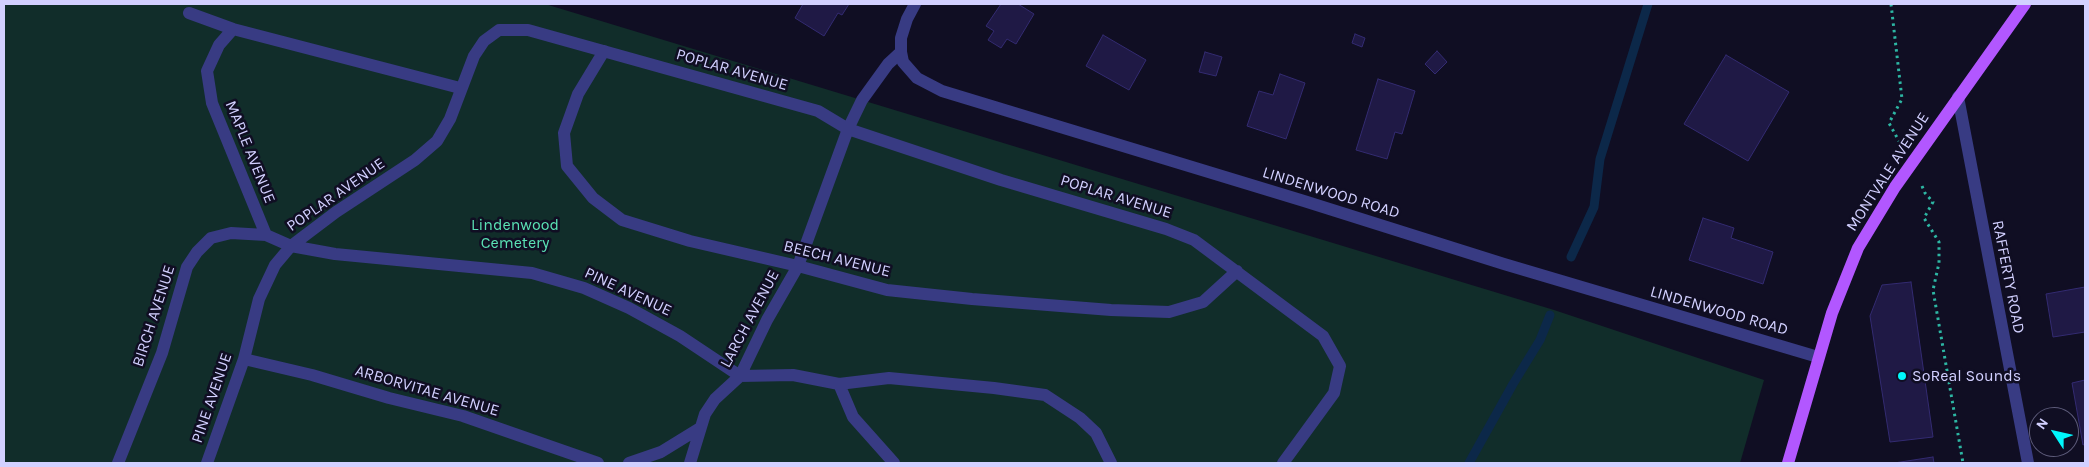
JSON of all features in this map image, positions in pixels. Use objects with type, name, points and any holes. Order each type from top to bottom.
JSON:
[{"type":"main road","name":"MONTVALE AVENUE","points":[[1788,463],[1832,314],[1862,241],[1895,187],[2025,4]]},
{"type":"street","points":[[901,52],[903,30],[915,4]]},
{"type":"street","points":[[189,13],[233,29],[460,88]]},
{"type":"street","name":"MAPLE AVENUE","points":[[233,29],[219,45],[207,71],[212,103],[266,235]]},
{"type":"street","name":"POPLAR AVENUE","points":[[291,246],[336,212],[415,160],[437,141],[450,119],[460,88],[474,56],[484,41],[498,30],[528,30],[818,111],[848,129],[1001,180],[1180,233],[1214,253],[1323,336],[1340,366],[1334,393],[1283,463]]},
{"type":"street","name":"BEECH AVENUE","points":[[604,51],[578,94],[564,133],[567,166],[593,198],[622,220],[690,241],[798,266],[887,290],[981,300],[1111,310],[1170,312],[1203,302],[1237,271]]},
{"type":"street","name":"LARCH AVENUE","points":[[690,463],[705,414],[715,399],[740,376],[767,320],[798,266],[848,129],[862,100],[888,64],[901,52]]},
{"type":"street","name":"LINDENWOOD ROAD","points":[[901,52],[903,62],[911,73],[924,84],[942,91],[1304,201],[1513,267],[1818,357]]},
{"type":"street","name":"RAFFERTY ROAD","points":[[1958,97],[2028,463]]},
{"type":"street","name":"BIRCH AVENUE","points":[[118,463],[162,352],[187,267],[210,238],[231,233],[266,235]]},
{"type":"street","points":[[266,235],[291,246]]},
{"type":"street","name":"PINE AVENUE","points":[[207,463],[244,359],[259,299],[275,265],[291,246],[371,258],[532,273],[584,288],[630,308],[680,336],[740,376]]},
{"type":"street","name":"ARBORVITAE AVENUE","points":[[244,359],[312,374],[389,398],[463,416],[598,463]]},
{"type":"street","points":[[740,376],[793,375],[839,384],[889,378],[1045,395],[1080,418],[1096,433],[1111,463]]},
{"type":"street","points":[[839,384],[853,417],[894,463]]},
{"type":"street","points":[[629,463],[661,452],[700,428]]},
{"type":"path","points":[[1892,4],[1902,99]]},
{"type":"path","points":[[1933,290],[1963,463]]},
{"type":"green space","name":"Lindenwood Cemetery","points":[[4,4],[545,4],[1554,310],[1764,380],[1740,463],[4,463]]},
{"type":"building","points":[[803,4],[849,4],[842,15],[838,13],[824,36],[795,18]]},
{"type":"building","points":[[1001,4],[1018,4],[1034,14],[1016,44],[1007,39],[1001,48],[988,40],[994,31],[986,26]]},
{"type":"building","points":[[1355,34],[1365,38],[1362,47],[1352,43]]},
{"type":"building","points":[[1103,35],[1146,60],[1129,90],[1086,66]]},
{"type":"building","points":[[1437,51],[1447,62],[1435,74],[1425,64]]},
{"type":"building","points":[[1205,52],[1222,57],[1216,76],[1199,72]]},
{"type":"building","points":[[1726,55],[1789,92],[1748,161],[1684,124]]},
{"type":"building","points":[[1280,74],[1305,83],[1286,139],[1247,126],[1259,91],[1273,95]]},
{"type":"building","points":[[1378,79],[1415,91],[1402,134],[1395,132],[1387,159],[1356,150]]},
{"type":"building","points":[[1703,218],[1734,228],[1731,238],[1773,252],[1763,284],[1689,260]]},
{"type":"building","name":"SoReal Sounds","points":[[1911,282],[1933,437],[1890,442],[1870,316],[1882,285]]},
{"type":"building","points":[[2085,287],[2085,332],[2053,337],[2046,294]]},
{"type":"building","points":[[2085,380],[2085,444],[2083,445],[2079,422],[2079,407],[2076,407],[2072,383]]},
{"type":"building","points":[[1933,457],[1934,463],[1894,463]]},
{"type":"waterway","points":[[1571,257],[1594,207],[1600,159],[1648,4]]},
{"type":"waterway","points":[[1469,463],[1540,340],[1550,315]]},
{"type":"place","name":"SoReal Sounds","points":[[1902,376]]}]
